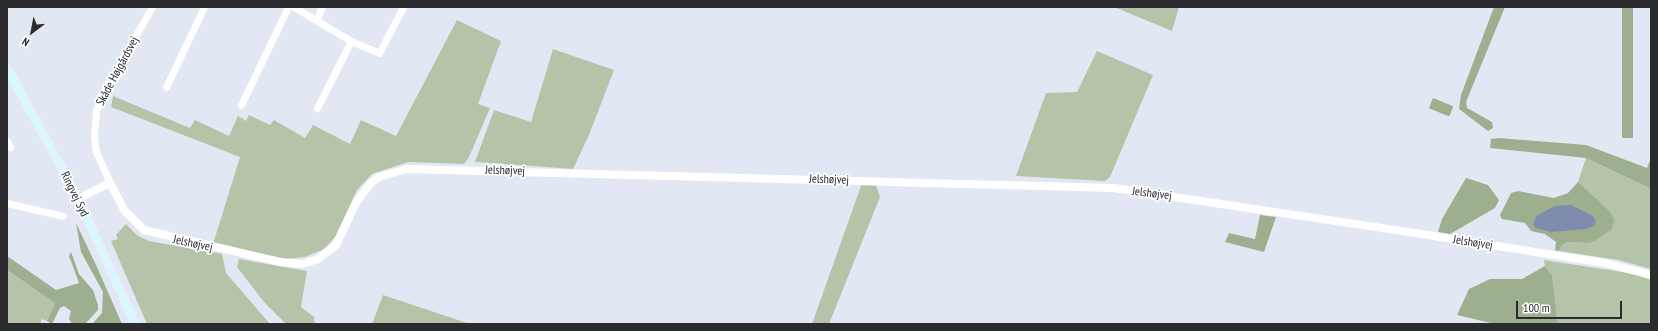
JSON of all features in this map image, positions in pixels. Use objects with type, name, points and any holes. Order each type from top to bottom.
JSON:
[{"type":"main road","name":"Ringvej Syd","points":[[7,68],[78,199],[135,324]]},
{"type":"street","name":"Skåde Højgårdsvej","points":[[110,183],[96,152],[94,135],[96,110],[104,91],[152,7]]},
{"type":"street","points":[[166,87],[204,7]]},
{"type":"street","points":[[241,105],[288,7]]},
{"type":"street","points":[[294,7],[351,41],[379,53],[403,7]]},
{"type":"street","points":[[316,20],[322,7]]},
{"type":"street","points":[[317,108],[351,41]]},
{"type":"street","name":"Jelshøjvej","points":[[110,183],[125,211],[144,230],[292,264],[309,262],[330,251],[342,236],[357,201],[375,180],[393,172],[423,167],[1114,188],[1605,263],[1651,275]]},
{"type":"street","points":[[78,199],[110,183]]},
{"type":"street","points":[[7,202],[63,216]]},
{"type":"green space","points":[[1114,7],[1179,7],[1172,31]]},
{"type":"green space","points":[[1494,7],[1505,7],[1466,102],[1467,108],[1492,122],[1493,128],[1488,131],[1459,109],[1461,95]]},
{"type":"green space","points":[[1622,7],[1633,7],[1633,138],[1622,138]]},
{"type":"green space","points":[[457,20],[501,41],[478,104],[490,108],[469,157],[464,164],[408,162],[372,174],[357,190],[335,237],[324,249],[305,257],[286,259],[213,244],[240,157],[111,107],[113,96],[190,128],[195,120],[229,136],[238,116],[246,121],[249,115],[270,125],[274,120],[305,138],[313,125],[350,144],[361,120],[396,136]]},
{"type":"green space","points":[[553,49],[614,70],[589,135],[573,169],[475,162],[494,110],[531,122]]},
{"type":"green space","points":[[1097,51],[1153,75],[1110,177],[1105,181],[1016,176],[1046,93],[1077,92]]},
{"type":"green space","points":[[1433,98],[1453,106],[1449,116],[1429,108]]},
{"type":"green space","points":[[1499,138],[1586,145],[1647,168],[1651,158],[1651,189],[1586,158],[1490,148],[1491,139]]},
{"type":"green space","points":[[1586,158],[1651,189],[1651,269],[1618,260],[1559,251],[1562,245],[1567,242],[1589,243],[1588,193],[1578,182]]},
{"type":"green space","points":[[1466,178],[1488,185],[1499,200],[1495,208],[1450,234],[1438,232],[1442,219]]},
{"type":"green space","points":[[1578,182],[1610,212],[1614,220],[1612,229],[1596,240],[1588,243],[1567,242],[1562,245],[1559,251],[1555,250],[1556,242],[1545,234],[1531,231],[1525,223],[1502,219],[1500,215],[1511,193],[1518,191],[1554,198],[1568,193]]},
{"type":"green space","points":[[862,183],[876,185],[880,197],[829,324],[812,324]]},
{"type":"green space","points":[[1260,215],[1276,217],[1264,252],[1225,242],[1229,233],[1255,239]]},
{"type":"green space","points":[[76,223],[122,324],[92,324],[102,313],[103,292],[81,252]]},
{"type":"green space","points":[[126,224],[138,236],[149,241],[222,254],[226,273],[270,324],[147,324],[111,241],[118,239],[116,235]]},
{"type":"green space","points":[[71,252],[79,274],[93,290],[98,305],[98,310],[85,324],[72,324],[69,319],[71,311],[64,306],[60,308],[52,324],[47,321],[55,303],[7,270],[7,256],[56,290],[79,283],[69,256]]},
{"type":"green space","points":[[239,259],[307,271],[301,307],[314,317],[315,324],[286,324],[264,302],[237,267]]},
{"type":"green space","points":[[1544,260],[1635,274],[1651,280],[1651,324],[1558,324],[1552,275],[1545,266]]},
{"type":"green space","points":[[1545,266],[1552,275],[1558,324],[1495,324],[1457,315],[1469,289],[1490,279],[1522,279]]},
{"type":"green space","points":[[7,270],[55,303],[47,321],[42,319],[40,324],[7,324]]},
{"type":"green space","points":[[383,295],[470,324],[372,324]]},
{"type":"water","points":[[1571,205],[1593,216],[1596,221],[1594,226],[1586,229],[1551,232],[1535,228],[1533,224],[1536,216],[1555,206]]}]
